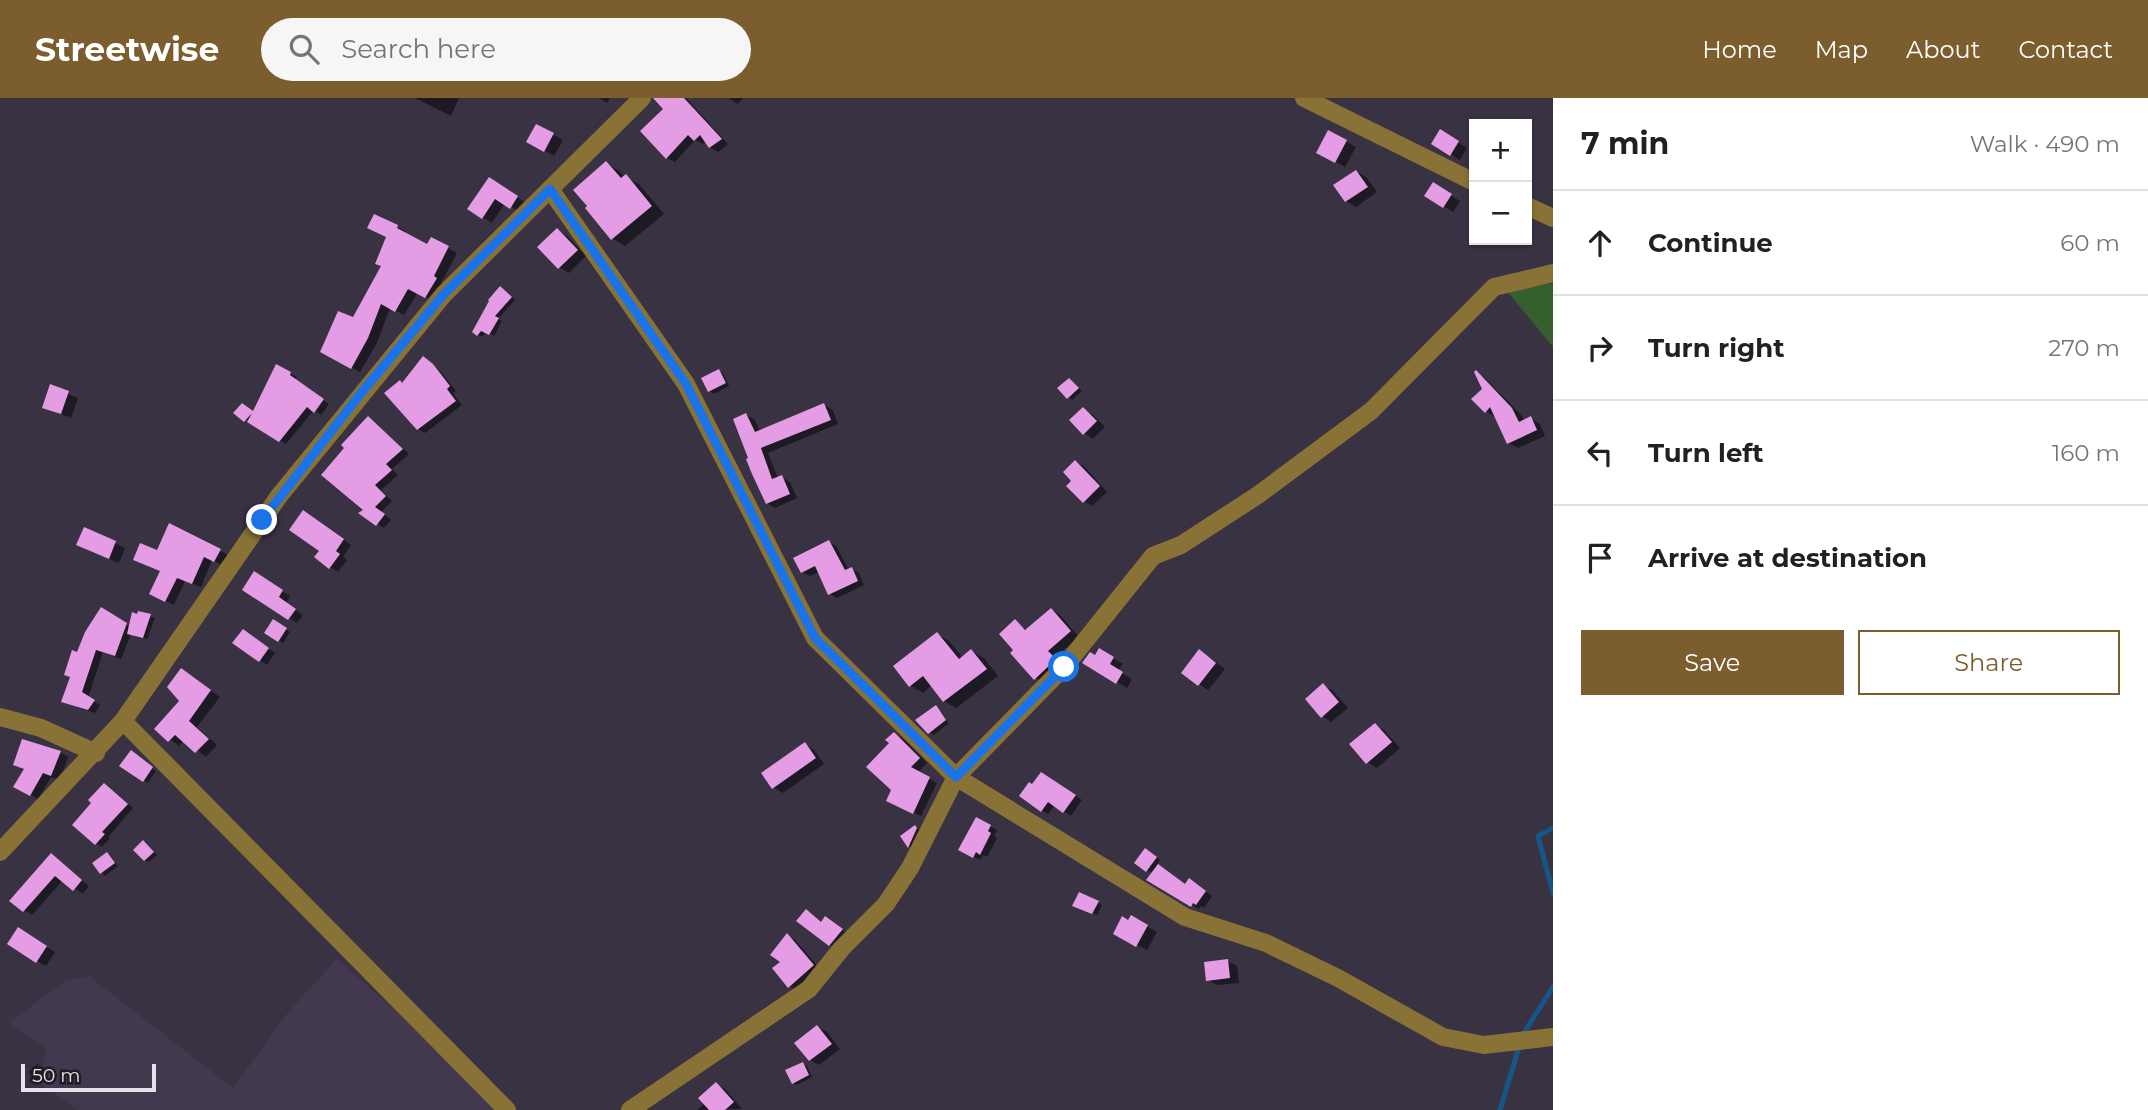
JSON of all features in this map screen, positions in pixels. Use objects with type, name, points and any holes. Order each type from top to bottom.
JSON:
[{"type":"street","points":[[0,852],[123,721],[288,485],[444,294],[642,98]]},
{"type":"street","points":[[1304,98],[1469,180]]},
{"type":"street","points":[[550,189],[686,384],[815,638],[956,777],[1185,917],[1266,943],[1338,978],[1443,1037],[1484,1045],[1553,1037]]},
{"type":"street","points":[[1532,208],[1553,218]]},
{"type":"street","points":[[630,1110],[809,989],[842,948],[886,904],[910,868],[956,777],[1064,667],[1153,556],[1181,545],[1258,495],[1371,411],[1494,287],[1553,273]]},
{"type":"street","points":[[0,717],[41,727],[96,752]]},
{"type":"street","points":[[123,721],[507,1110]]},
{"type":"shaded area","points":[[337,959],[433,1043],[498,1110],[78,1110],[38,1082],[47,1048],[9,1023],[66,980],[89,976],[233,1088],[289,1011]]},
{"type":"green space","points":[[1553,283],[1553,347],[1507,291]]},
{"type":"building","points":[[653,98],[684,98],[722,139],[709,148],[700,135],[694,141],[688,135],[666,159],[640,131],[663,109]]},
{"type":"building","points":[[536,124],[554,133],[544,152],[526,142]]},
{"type":"building","points":[[1440,129],[1459,141],[1450,156],[1431,144]]},
{"type":"building","points":[[1328,130],[1347,140],[1335,163],[1316,153]]},
{"type":"building","points":[[606,161],[621,178],[626,174],[652,206],[611,240],[573,190]]},
{"type":"building","points":[[1356,170],[1368,187],[1345,202],[1333,185]]},
{"type":"building","points":[[489,177],[518,196],[510,209],[495,199],[482,219],[467,209]]},
{"type":"building","points":[[1433,182],[1452,194],[1443,208],[1424,196]]},
{"type":"building","points":[[374,214],[398,225],[397,228],[427,244],[431,237],[449,246],[434,276],[437,278],[425,298],[408,289],[395,312],[381,304],[368,338],[351,369],[320,352],[338,311],[353,317],[381,266],[375,264],[386,237],[367,228]]},
{"type":"building","points":[[557,228],[578,250],[558,269],[537,247]]},
{"type":"building","points":[[500,286],[512,297],[495,316],[499,318],[489,335],[481,331],[477,336],[472,332],[488,300]]},
{"type":"building","points":[[423,356],[450,386],[447,389],[456,401],[417,430],[384,393],[400,380],[402,383]]},
{"type":"building","points":[[276,364],[291,372],[290,375],[324,399],[314,413],[307,407],[279,442],[247,422],[252,413],[244,422],[233,413],[242,403],[253,411]]},
{"type":"building","points":[[719,369],[726,383],[708,392],[701,378]]},
{"type":"building","points":[[1476,370],[1512,408],[1519,422],[1531,416],[1537,430],[1507,444],[1490,407],[1485,413],[1471,399],[1482,389],[1474,372]]},
{"type":"building","points":[[1069,378],[1079,388],[1067,399],[1057,388]]},
{"type":"building","points":[[50,384],[69,391],[61,414],[42,408]]},
{"type":"building","points":[[824,403],[831,420],[761,448],[772,479],[782,475],[790,494],[766,504],[746,459],[748,458],[733,419],[746,413],[755,432]]},
{"type":"building","points":[[1083,407],[1097,421],[1083,435],[1069,420]]},
{"type":"building","points":[[368,416],[403,449],[386,464],[392,470],[375,485],[386,496],[375,507],[385,514],[376,526],[358,513],[363,510],[321,475],[344,448],[341,445]]},
{"type":"building","points":[[1075,460],[1100,486],[1083,503],[1066,486],[1071,481],[1063,472]]},
{"type":"building","points":[[303,510],[344,539],[336,551],[340,554],[329,569],[314,557],[319,551],[289,530]]},
{"type":"building","points":[[169,523],[221,549],[214,562],[204,557],[192,584],[177,578],[165,602],[149,594],[160,571],[133,560],[140,543],[157,550]]},
{"type":"building","points":[[84,527],[116,541],[109,559],[76,545]]},
{"type":"building","points":[[829,540],[845,570],[852,567],[858,581],[828,595],[815,566],[801,573],[793,558]]},
{"type":"building","points":[[254,571],[283,590],[279,597],[296,609],[288,620],[242,590]]},
{"type":"building","points":[[101,607],[127,623],[115,656],[96,650],[82,692],[95,700],[88,710],[61,702],[70,677],[64,675],[72,650],[77,652],[85,632]]},
{"type":"building","points":[[1051,608],[1071,631],[1048,651],[1056,659],[1034,680],[1010,653],[1013,650],[999,634],[1015,619],[1025,630]]},
{"type":"building","points":[[138,611],[151,614],[143,638],[127,634],[132,612],[137,614]]},
{"type":"building","points":[[273,619],[287,628],[278,642],[264,633]]},
{"type":"building","points":[[243,629],[269,648],[259,662],[232,643]]},
{"type":"building","points":[[937,632],[959,659],[971,649],[987,669],[943,702],[923,676],[909,687],[893,666]]},
{"type":"building","points":[[1099,648],[1114,657],[1110,664],[1123,672],[1116,684],[1082,663],[1090,652],[1095,655]]},
{"type":"building","points":[[1199,649],[1216,663],[1198,686],[1181,673]]},
{"type":"building","points":[[181,668],[211,690],[189,721],[209,739],[195,753],[175,735],[168,742],[154,729],[179,701],[167,687]]},
{"type":"building","points":[[1323,683],[1339,702],[1321,718],[1305,699]]},
{"type":"building","points":[[936,705],[946,720],[928,734],[915,720]]},
{"type":"building","points":[[1375,723],[1392,742],[1366,764],[1349,744]]},
{"type":"building","points":[[894,732],[920,758],[911,767],[930,777],[913,814],[886,801],[891,790],[866,767],[889,743],[885,740]]},
{"type":"building","points":[[22,739],[61,751],[51,776],[43,773],[30,796],[13,787],[24,769],[13,765]]},
{"type":"building","points":[[805,742],[816,758],[772,789],[761,773]]},
{"type":"building","points":[[131,750],[153,767],[143,782],[119,766]]},
{"type":"building","points":[[1041,772],[1076,795],[1063,813],[1048,802],[1041,812],[1019,796]]},
{"type":"building","points":[[104,783],[128,804],[102,832],[105,834],[95,845],[72,825],[91,803],[88,800]]},
{"type":"building","points":[[976,817],[991,825],[988,831],[991,833],[980,855],[976,852],[973,858],[958,850]]},
{"type":"building","points":[[915,825],[917,828],[908,848],[900,836]]},
{"type":"building","points":[[143,840],[154,852],[144,861],[133,850]]},
{"type":"building","points":[[1145,848],[1157,857],[1146,872],[1134,863]]},
{"type":"building","points":[[107,852],[115,863],[100,874],[92,863]]},
{"type":"building","points":[[51,853],[82,880],[73,891],[55,876],[23,912],[9,901]]},
{"type":"building","points":[[1158,864],[1185,884],[1189,878],[1206,891],[1196,905],[1193,903],[1191,907],[1146,880]]},
{"type":"building","points":[[1079,892],[1099,901],[1092,914],[1072,906]]},
{"type":"building","points":[[806,909],[821,922],[825,916],[843,929],[829,946],[796,921]]},
{"type":"building","points":[[1131,915],[1148,925],[1136,947],[1113,934],[1122,916],[1128,920]]},
{"type":"building","points":[[18,927],[47,946],[36,963],[7,944]]},
{"type":"building","points":[[787,933],[814,965],[788,988],[772,968],[780,962],[770,955]]},
{"type":"building","points":[[1228,959],[1230,978],[1206,981],[1204,962]]},
{"type":"building","points":[[817,1025],[832,1044],[809,1061],[794,1043]]},
{"type":"building","points":[[803,1062],[809,1075],[792,1084],[785,1070]]},
{"type":"building","points":[[716,1082],[734,1102],[725,1110],[709,1110],[698,1098]]},
{"type":"waterway","points":[[1553,828],[1538,836],[1553,893]]},
{"type":"waterway","points":[[1523,1034],[1553,987]]},
{"type":"waterway","points":[[1500,1110],[1519,1047]]},
{"type":"route","points":[[262,520],[362,392],[444,294],[550,189],[686,384],[815,638],[956,777],[1064,667]]}]
